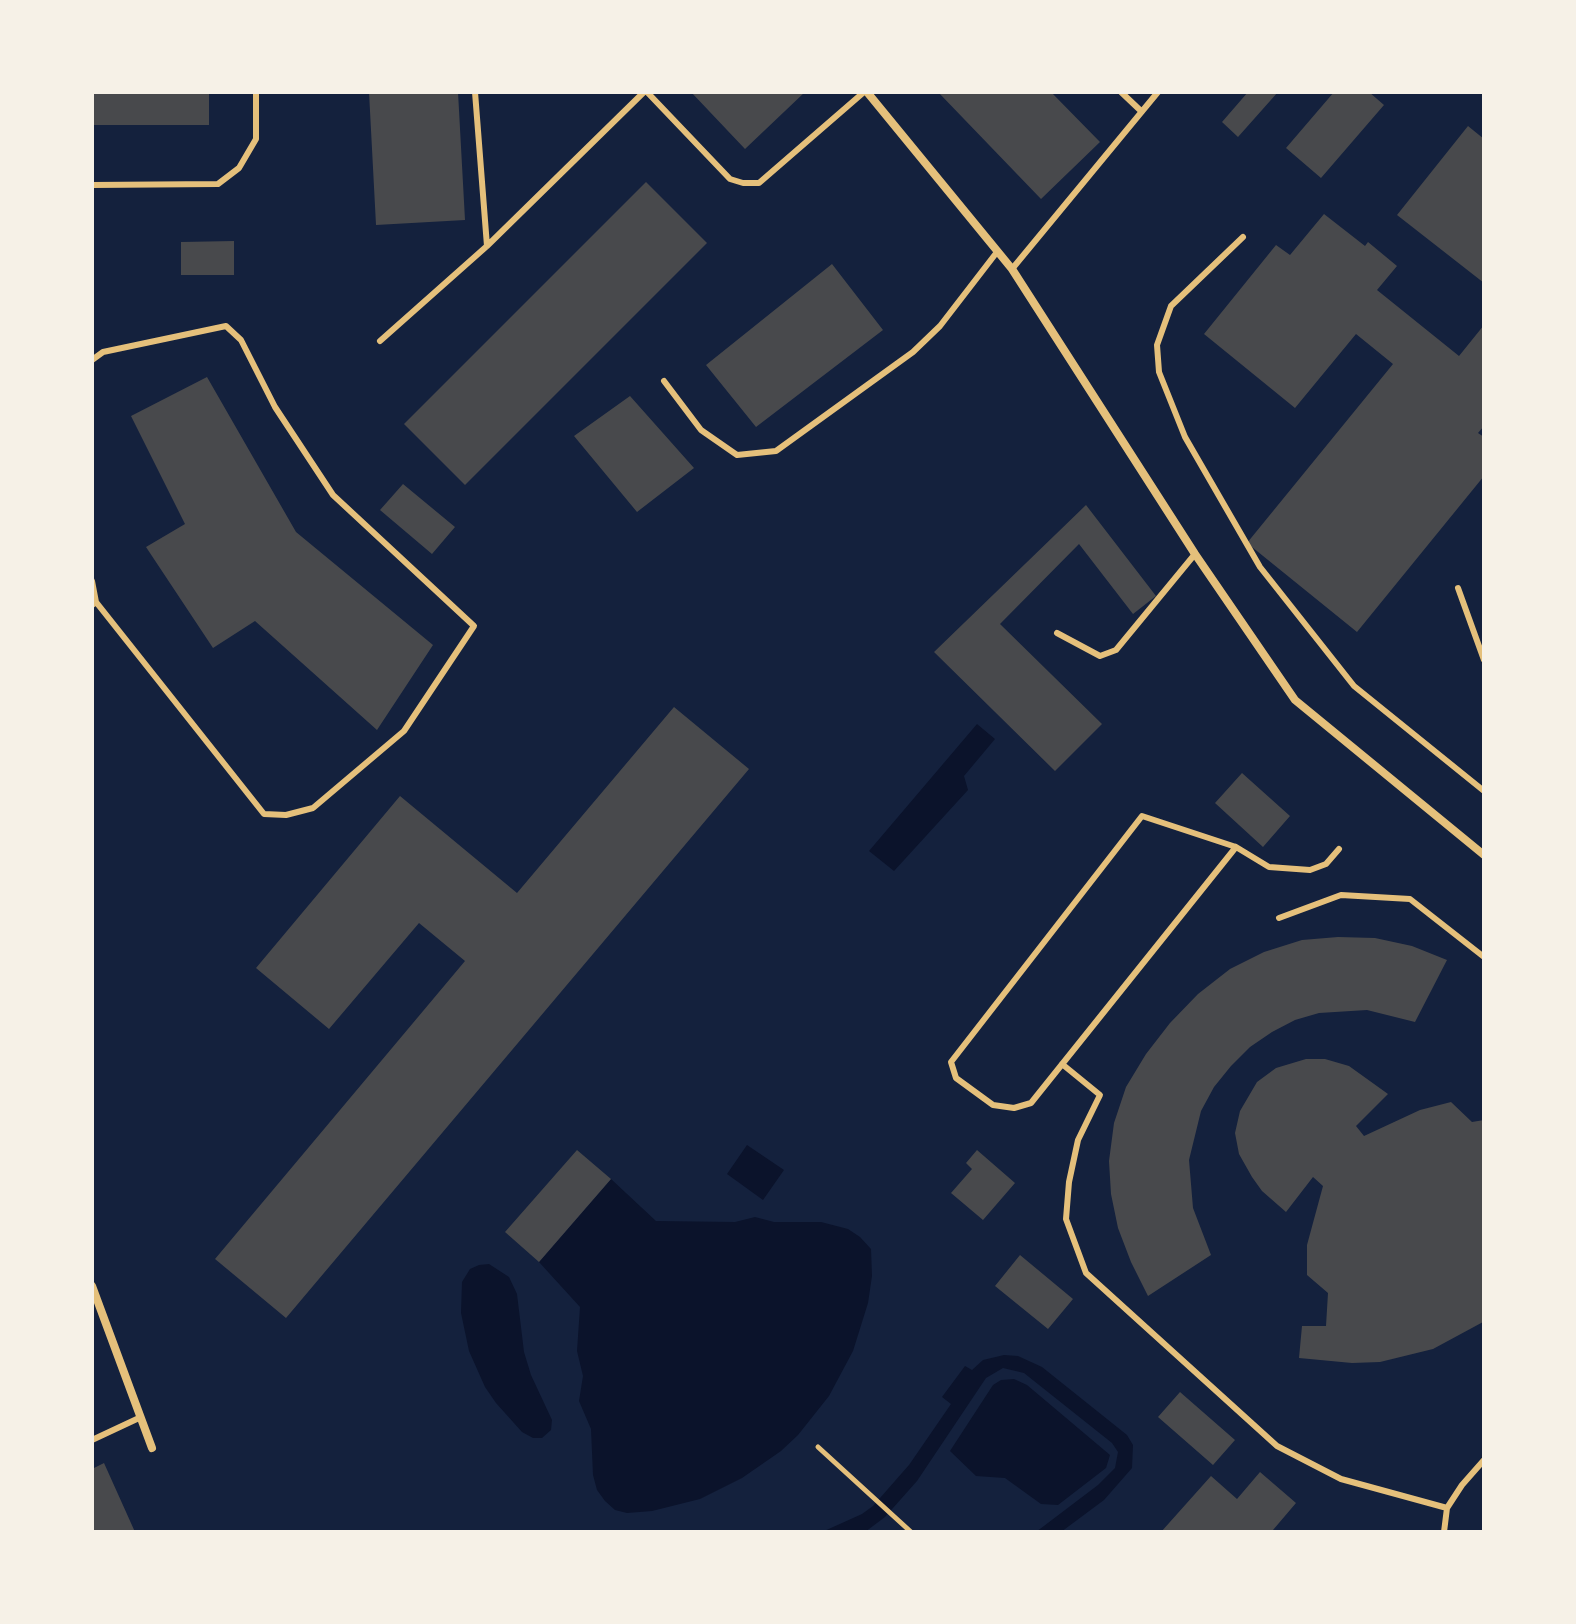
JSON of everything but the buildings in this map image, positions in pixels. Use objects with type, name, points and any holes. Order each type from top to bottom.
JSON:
[{"type":"street","points":[[866,92],[1012,269],[1195,554],[1295,700],[1484,855]]},
{"type":"street","points":[[92,1286],[152,1448]]},
{"type":"lane","points":[[92,185],[218,184],[239,168],[256,139],[256,92]]},
{"type":"lane","points":[[475,92],[487,246]]},
{"type":"lane","points":[[380,341],[487,246],[645,92],[730,179],[743,183],[759,183],[866,92]]},
{"type":"lane","points":[[1121,92],[1141,111]]},
{"type":"lane","points":[[1012,269],[1158,92]]},
{"type":"lane","points":[[1243,237],[1171,306],[1157,345],[1159,372],[1185,437],[1260,567],[1354,686],[1484,791]]},
{"type":"lane","points":[[664,381],[701,430],[737,455],[776,451],[913,352],[940,326],[997,252]]},
{"type":"lane","points":[[92,360],[103,352],[226,326],[241,340],[275,407],[333,495],[474,626],[404,731],[313,808],[286,815],[264,814],[94,604],[92,581]]},
{"type":"lane","points":[[1057,633],[1100,656],[1116,650],[1195,554]]},
{"type":"lane","points":[[1458,588],[1484,660]]},
{"type":"lane","points":[[1236,847],[1031,1103],[1014,1108],[993,1105],[956,1078],[951,1062],[1142,816],[1236,847],[1269,867],[1310,870],[1326,864],[1339,849]]},
{"type":"lane","points":[[1279,918],[1341,895],[1410,899],[1484,957]]},
{"type":"lane","points":[[1062,1064],[1100,1095],[1078,1140],[1069,1182],[1066,1219],[1086,1273],[1277,1446],[1341,1479],[1447,1508]]},
{"type":"lane","points":[[92,1440],[139,1418]]},
{"type":"lane","points":[[1444,1532],[1447,1508],[1484,1460]]},
{"type":"path","points":[[818,1447],[911,1532]]},
{"type":"water","points":[[977,724],[995,739],[964,776],[968,790],[894,871],[869,851]]},
{"type":"water","points":[[747,1145],[784,1170],[763,1200],[727,1174]]},
{"type":"water","points":[[611,1179],[656,1221],[735,1222],[755,1217],[774,1222],[821,1222],[848,1229],[871,1249],[872,1276],[868,1303],[853,1351],[829,1396],[798,1435],[742,1478],[700,1499],[652,1511],[627,1513],[615,1510],[597,1490],[593,1475],[591,1429],[579,1401],[583,1376],[577,1351],[580,1307],[539,1262]]},
{"type":"water","points":[[489,1264],[509,1277],[517,1294],[524,1352],[552,1420],[551,1430],[542,1438],[533,1438],[522,1432],[496,1403],[469,1351],[461,1313],[462,1282],[470,1269]]},
{"type":"water","points":[[1004,1355],[1018,1356],[1042,1367],[1127,1435],[1133,1445],[1132,1468],[1104,1500],[1061,1532],[1036,1532],[1098,1485],[1115,1468],[1118,1452],[1112,1443],[1024,1373],[1003,1368],[986,1378],[917,1481],[885,1517],[865,1532],[822,1532],[873,1506],[909,1465],[951,1404],[942,1397],[965,1366],[972,1370],[983,1360]]},
{"type":"water","points":[[1014,1379],[1027,1385],[1110,1455],[1106,1468],[1058,1505],[1041,1504],[1005,1478],[976,1476],[950,1451],[993,1385],[1001,1380]]}]
